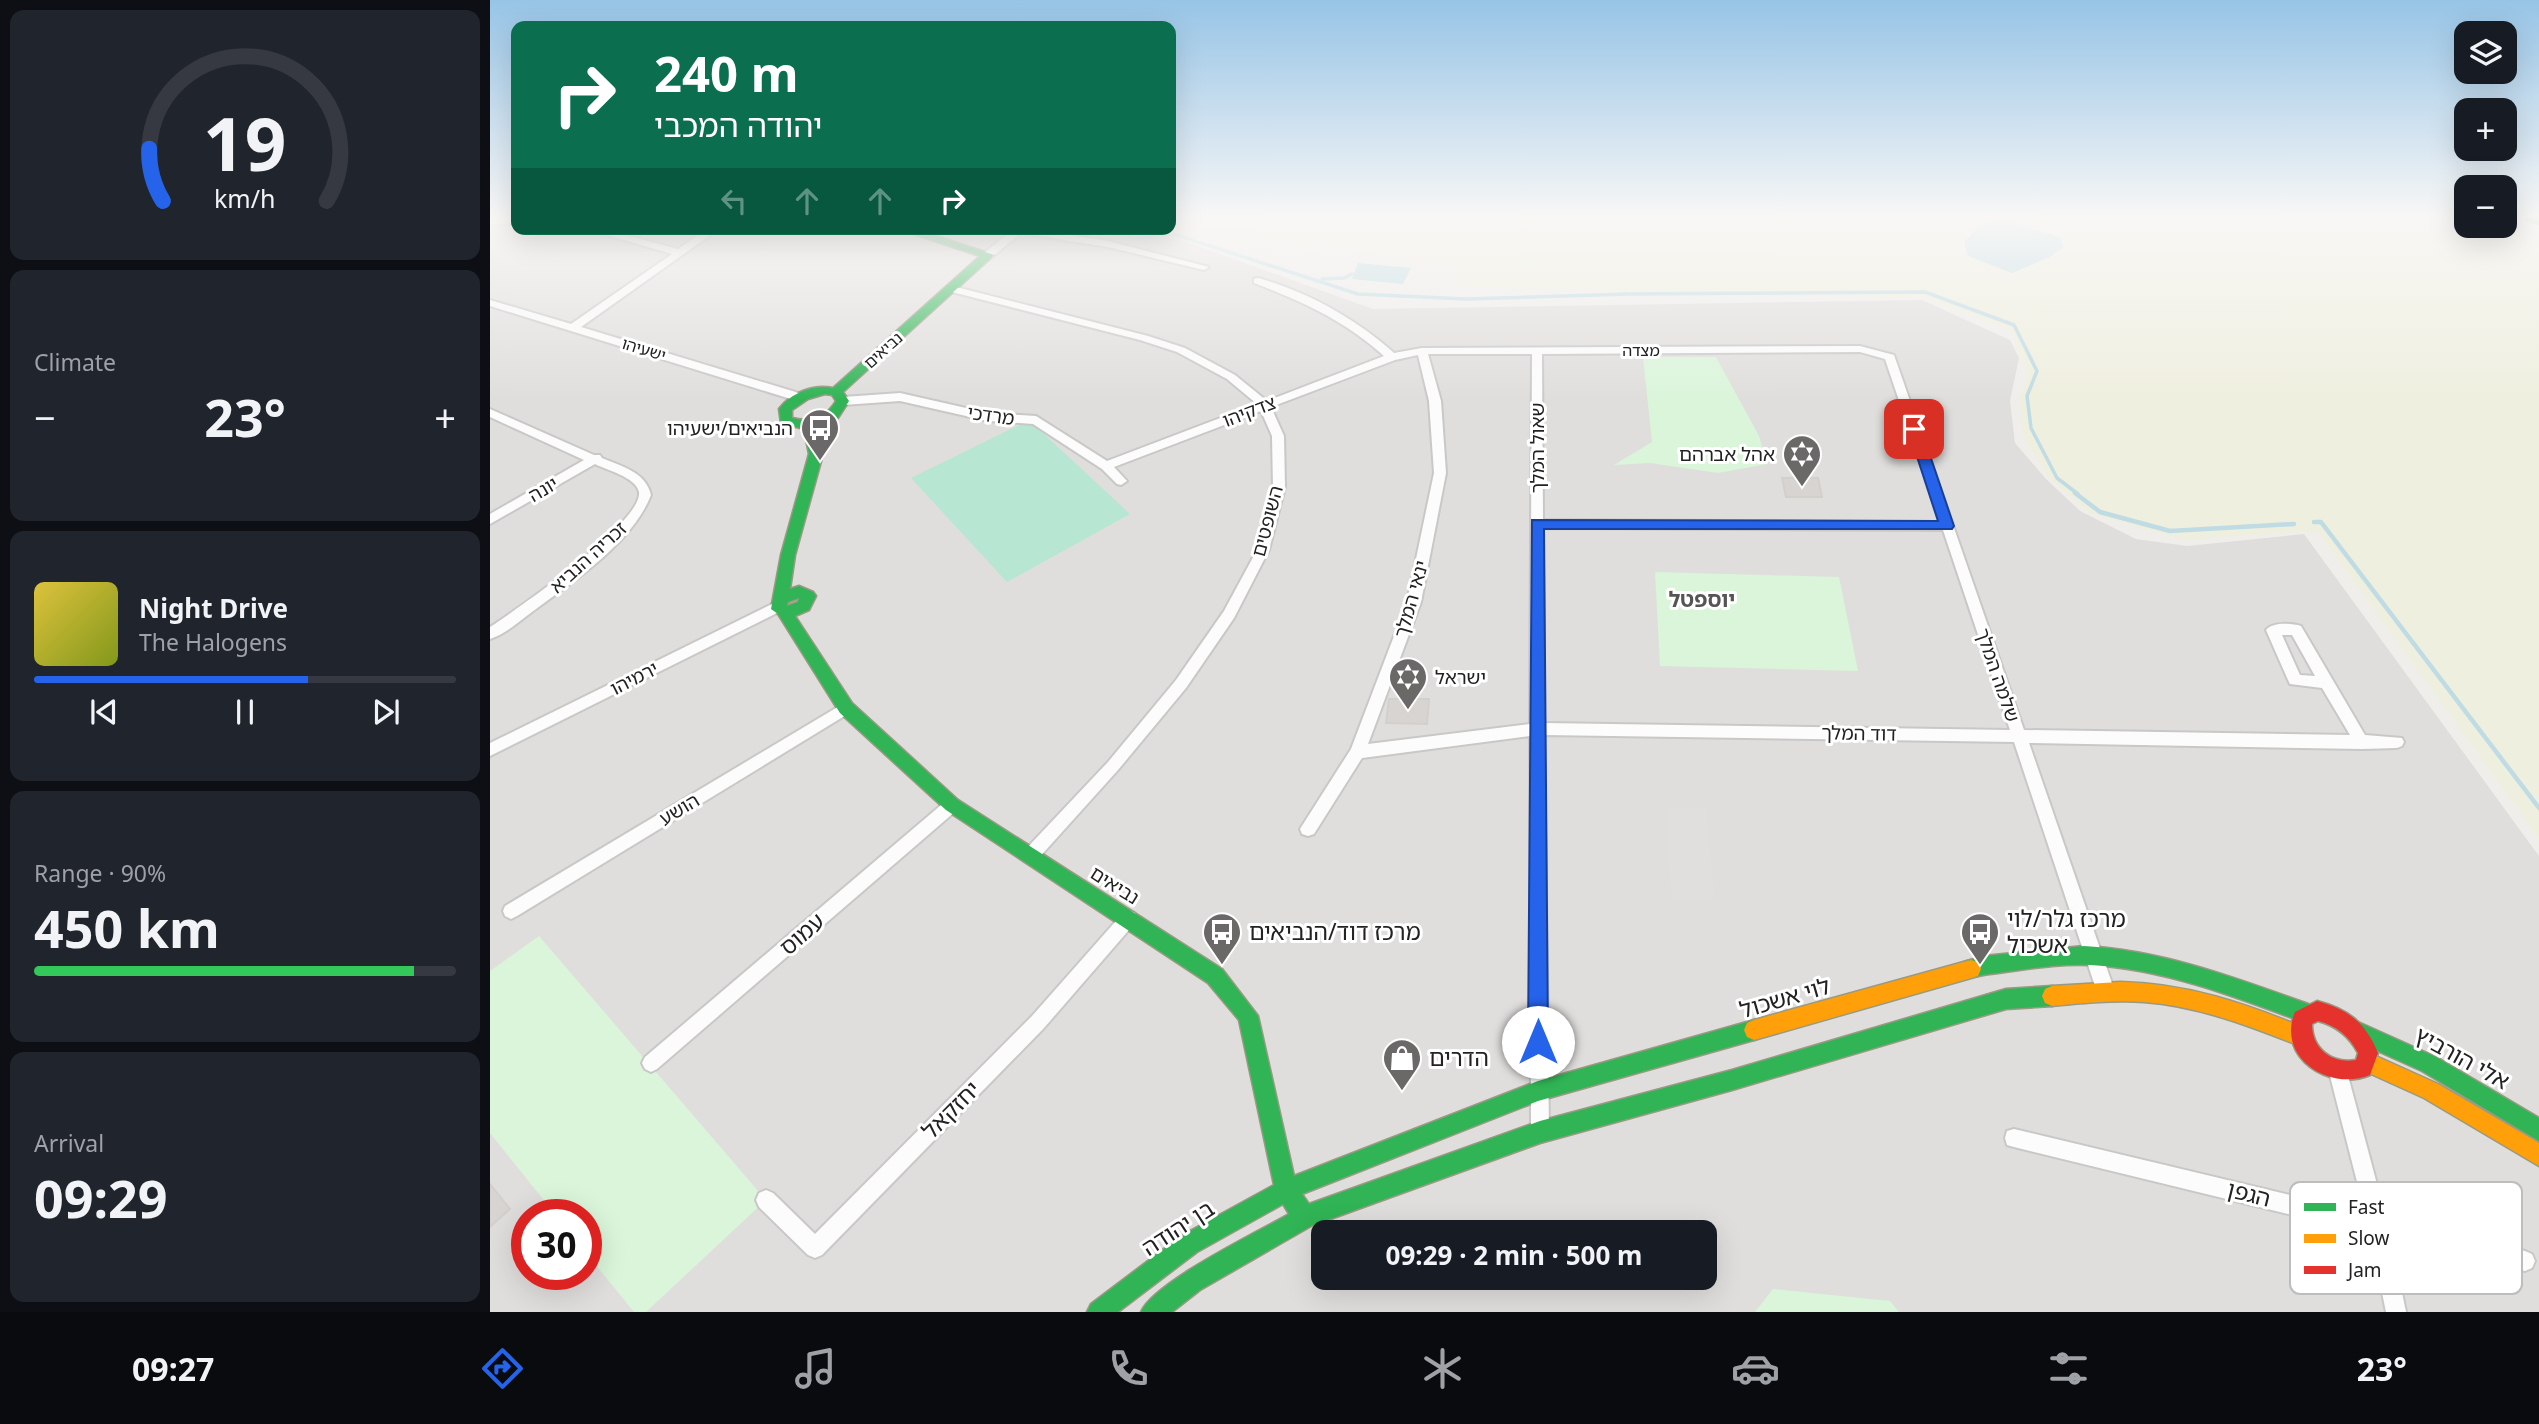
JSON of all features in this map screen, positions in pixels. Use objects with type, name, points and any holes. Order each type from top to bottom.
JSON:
[{"type":"street","points":[[574,327],[642,279]]},
{"type":"street","name":"נביאים","points":[[810,425],[832,416],[840,396],[962,279]]},
{"type":"street","points":[[1258,281],[1298,296],[1336,315],[1373,339],[1392,357]]},
{"type":"street","name":"השופטים","points":[[952,289],[1181,350],[1231,377],[1265,404],[1278,436],[1279,487],[1264,550],[1229,614],[1181,684],[1113,766],[1030,856]]},
{"type":"street","name":"ישעיהו","points":[[490,303],[798,397]]},
{"type":"street","name":"מצדה","points":[[1392,357],[1422,351],[1860,349],[1890,357]]},
{"type":"street","name":"ינאי המלך","points":[[1308,829],[1358,751],[1414,602],[1440,473],[1434,401],[1422,351]]},
{"type":"street","name":"שאול המלך","points":[[1537,351],[1540,1132]]},
{"type":"street","name":"צדקיהו","points":[[1106,466],[1392,357]]},
{"type":"street","name":"שלמה המלך","points":[[1890,357],[2106,992]]},
{"type":"street","points":[[805,598],[795,611],[781,606],[789,555],[816,454],[810,425],[789,423],[783,415],[790,402],[815,391],[840,396]]},
{"type":"street","name":"מרדכי","points":[[840,396],[900,397],[988,417],[1036,420],[1106,466],[1121,481]]},
{"type":"street","name":"זכריה הנביא","points":[[490,412],[634,477],[645,493],[642,506],[603,547],[543,598],[490,634]]},
{"type":"street","points":[[490,425],[504,417]]},
{"type":"street","name":"יונה","points":[[490,520],[596,458]]},
{"type":"street","points":[[1537,524],[1947,526]]},
{"type":"street","name":"נביאים","points":[[789,555],[805,598],[809,647]]},
{"type":"street","name":"נביאים","points":[[781,606],[846,708],[953,805],[1215,976],[1248,1016],[1286,1190],[1305,1217]]},
{"type":"street","name":"ירמיהו","points":[[490,750],[781,606]]},
{"type":"street","points":[[2324,682],[2362,743]]},
{"type":"street","name":"הושע","points":[[511,911],[846,708]]},
{"type":"street","name":"דוד המלך","points":[[1358,751],[1537,729],[2398,742]]},
{"type":"street","name":"עמוס","points":[[651,1063],[953,805]]},
{"type":"street","name":"יחזקאל","points":[[766,1200],[815,1248],[1038,1022],[1129,918]]},
{"type":"street","name":"לוי אשכול","points":[[1286,1190],[1538,1091],[1984,965],[2094,956],[2159,967],[2241,988],[2308,1014]]},
{"type":"street","points":[[1153,1312],[1202,1276],[1305,1217],[1540,1132],[1732,1080],[2006,999],[2106,992],[2161,994],[2254,1017],[2300,1036]]},
{"type":"street","points":[[2317,1012],[2339,1017],[2358,1032],[2368,1053],[2367,1062],[2356,1072],[2338,1072],[2318,1062],[2300,1036],[2302,1019],[2317,1012]]},
{"type":"street","name":"אלי הורביץ","points":[[2358,1032],[2424,1060],[2539,1130]]},
{"type":"street","points":[[2367,1062],[2431,1091],[2539,1155]]},
{"type":"street","points":[[2338,1072],[2367,1182]]},
{"type":"street","name":"הגפן","points":[[2014,1138],[2290,1204]]},
{"type":"street","name":"בן יהודה","points":[[1099,1312],[1189,1244],[1286,1190]]},
{"type":"street","points":[[2392,1294],[2396,1312]]},
{"type":"shaded area","points":[[490,279],[1290,279],[1373,309],[1922,300],[2010,340],[2019,358],[2010,401],[2015,443],[2046,479],[2080,511],[2136,539],[2187,546],[2304,534],[2539,856],[2539,1312],[490,1312]]},
{"type":"shaded area","points":[[1705,807],[1715,899],[1672,899],[1666,809]]},
{"type":"green space","points":[[1453,279],[2539,279],[2539,839],[2317,531],[2183,540],[2091,514],[2050,479],[2023,437],[2019,399],[2028,376],[2011,331],[1924,298],[1452,287]]},
{"type":"green space","points":[[1643,357],[1716,357],[1759,436],[1767,464],[1718,473],[1650,463],[1614,465],[1652,442]]},
{"type":"green space","points":[[1029,420],[1130,514],[1007,582],[911,478]]},
{"type":"green space","points":[[1655,572],[1839,577],[1858,671],[1660,666]]},
{"type":"green space","points":[[539,936],[766,1200],[646,1312],[634,1312],[602,1273],[602,1199],[543,1199],[490,1133],[490,971]]},
{"type":"green space","points":[[1773,1289],[1890,1301],[1899,1312],[1755,1312]]},
{"type":"water","points":[[1354,279],[1405,279],[1403,284]]},
{"type":"building","name":"אהל אברהם","points":[[1782,478],[1818,478],[1822,497],[1786,497]]},
{"type":"building","name":"ישראל","points":[[1389,699],[1429,699],[1427,724],[1386,723]]},
{"type":"building","points":[[490,1184],[510,1209],[490,1227]]},
{"type":"waterway","points":[[1312,279],[1358,294],[1466,299],[1628,294],[1925,292],[2014,325],[2037,371],[2027,396],[2031,428],[2057,478],[2078,494]]},
{"type":"waterway","points":[[2075,493],[2100,512],[2170,531],[2294,524]]},
{"type":"waterway","points":[[2314,522],[2321,522],[2539,808]]},
{"type":"traffic: fast","points":[[836,392],[961,279]]},
{"type":"traffic: fast","points":[[825,390],[836,392],[843,401],[833,415],[811,424],[786,420],[785,409],[794,401],[825,390]]},
{"type":"traffic: fast","points":[[781,599],[788,555],[816,454],[810,425]]},
{"type":"traffic: fast","points":[[799,592],[808,596],[804,606],[790,612],[779,609],[781,599],[799,592]]},
{"type":"traffic: fast","points":[[784,612],[846,708],[952,805],[1215,976],[1248,1016],[1286,1190],[1305,1217]]},
{"type":"traffic: fast","points":[[1971,969],[2041,958],[2096,956],[2204,978],[2308,1014]]},
{"type":"traffic: fast","points":[[1153,1312],[1192,1282],[1305,1217],[1540,1132],[1732,1080],[2006,999],[2052,996]]},
{"type":"traffic: fast","points":[[1099,1312],[1189,1244],[1286,1190],[1538,1091],[1754,1030]]},
{"type":"traffic: fast","points":[[2358,1032],[2429,1064],[2539,1130]]},
{"type":"traffic: slow","points":[[1754,1030],[1971,969]]},
{"type":"traffic: slow","points":[[2052,996],[2120,992],[2178,997],[2232,1010],[2300,1036]]},
{"type":"traffic: slow","points":[[2367,1062],[2431,1091],[2539,1155]]},
{"type":"traffic: jam","points":[[2317,1011],[2335,1016],[2355,1030],[2368,1053],[2363,1068],[2339,1071],[2318,1062],[2310,1053],[2302,1032],[2302,1019],[2317,1011]]},
{"type":"place","name":"הנביאים/ישעיהו","points":[[820,462]]},
{"type":"place","name":"אהל אברהם","points":[[1802,488]]},
{"type":"place","name":"ישראל","points":[[1408,711]]},
{"type":"place","name":"מרכז דוד/הנביאים","points":[[1222,966]]},
{"type":"place","name":"מרכז גלר/לוי אשכול","points":[[1980,966]]},
{"type":"place","name":"הדרים","points":[[1402,1092]]},
{"type":"district","name":"יוספטל","points":[[1702,600]]},
{"type":"route","points":[[1538,1042],[1537,524],[1947,526],[1914,429]]}]
